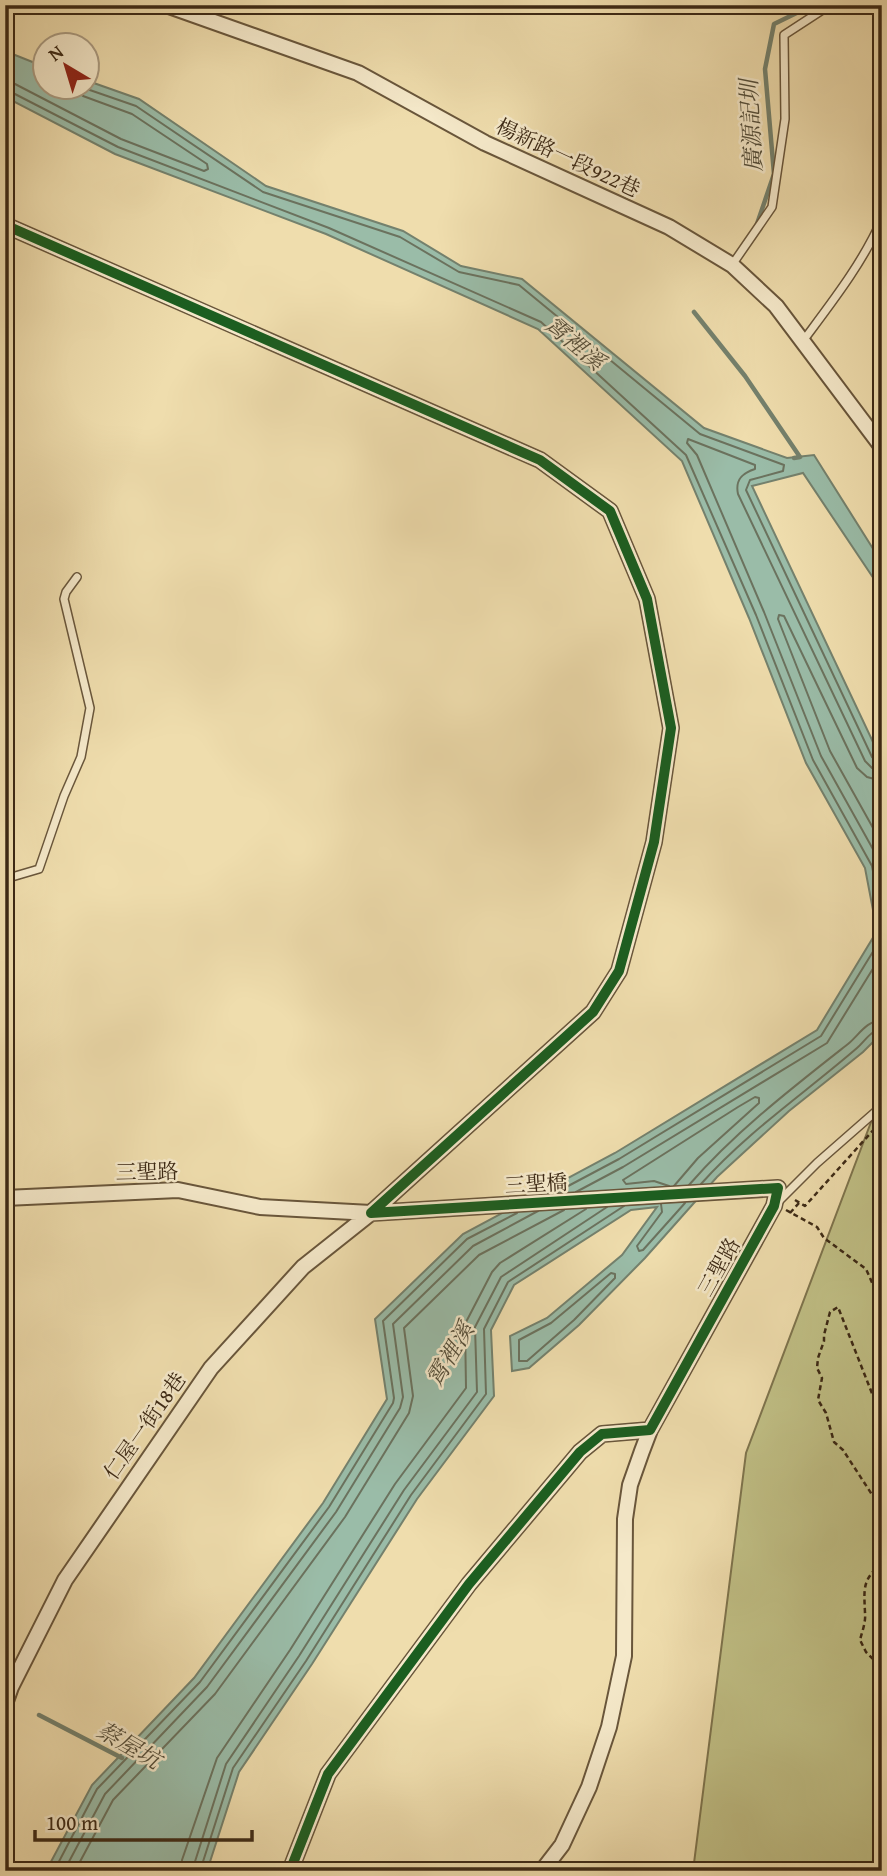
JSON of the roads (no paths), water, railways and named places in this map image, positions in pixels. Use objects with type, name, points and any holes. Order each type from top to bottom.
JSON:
[{"type":"street","name":"楊新路一段922巷","points":[[166,5],[358,73],[485,144],[669,228],[732,265],[776,306],[882,447]]},
{"type":"street","name":"仁屋一街18巷","points":[[5,225],[540,460],[610,511],[647,598],[671,728],[654,842],[619,971],[593,1012],[371,1213],[303,1267],[211,1368],[65,1580],[5,1704]]},
{"type":"street","name":"三聖橋","points":[[371,1213],[778,1188],[774,1206]]},
{"type":"street","name":"三聖路","points":[[5,1198],[178,1190],[260,1207],[371,1213]]},
{"type":"street","name":"三聖路","points":[[542,1871],[562,1845],[589,1787],[609,1727],[624,1656],[625,1519],[630,1485],[650,1430],[774,1206]]},
{"type":"street","points":[[290,1871],[328,1774],[469,1584],[580,1452],[602,1434],[650,1430]]},
{"type":"lane","points":[[732,265],[772,206],[785,119],[784,35],[830,5]]},
{"type":"lane","points":[[803,341],[853,272],[882,219]]},
{"type":"lane","points":[[5,879],[39,869],[64,796],[81,757],[90,709],[64,599],[65,592],[77,577]]},
{"type":"lane","points":[[774,1206],[882,1106]]},
{"type":"water","name":"霄裡溪","points":[[5,51],[32,62],[32,102],[102,102],[102,86],[139,99],[266,186],[403,231],[461,266],[522,279],[704,428],[787,458],[814,455],[882,563],[882,591],[803,473],[752,486],[882,761],[882,1033],[863,1052],[789,1111],[717,1177],[645,1258],[579,1325],[529,1368],[512,1371],[510,1336],[547,1318],[622,1255],[657,1207],[631,1210],[514,1285],[491,1330],[494,1396],[417,1499],[312,1664],[239,1772],[207,1871],[46,1871],[92,1785],[194,1678],[323,1503],[387,1399],[375,1319],[463,1234],[615,1153],[817,1030],[877,931],[865,868],[806,763],[749,618],[682,461],[538,329],[326,234],[115,154],[5,97]]},
{"type":"waterway","name":"廣源記圳","points":[[757,224],[774,174],[765,69],[774,24],[813,5]]},
{"type":"waterway","name":"廣源記圳","points":[[694,312],[745,376],[800,457],[794,458]]},
{"type":"waterway","name":"蔡屋坑","points":[[39,1715],[122,1758]]}]
